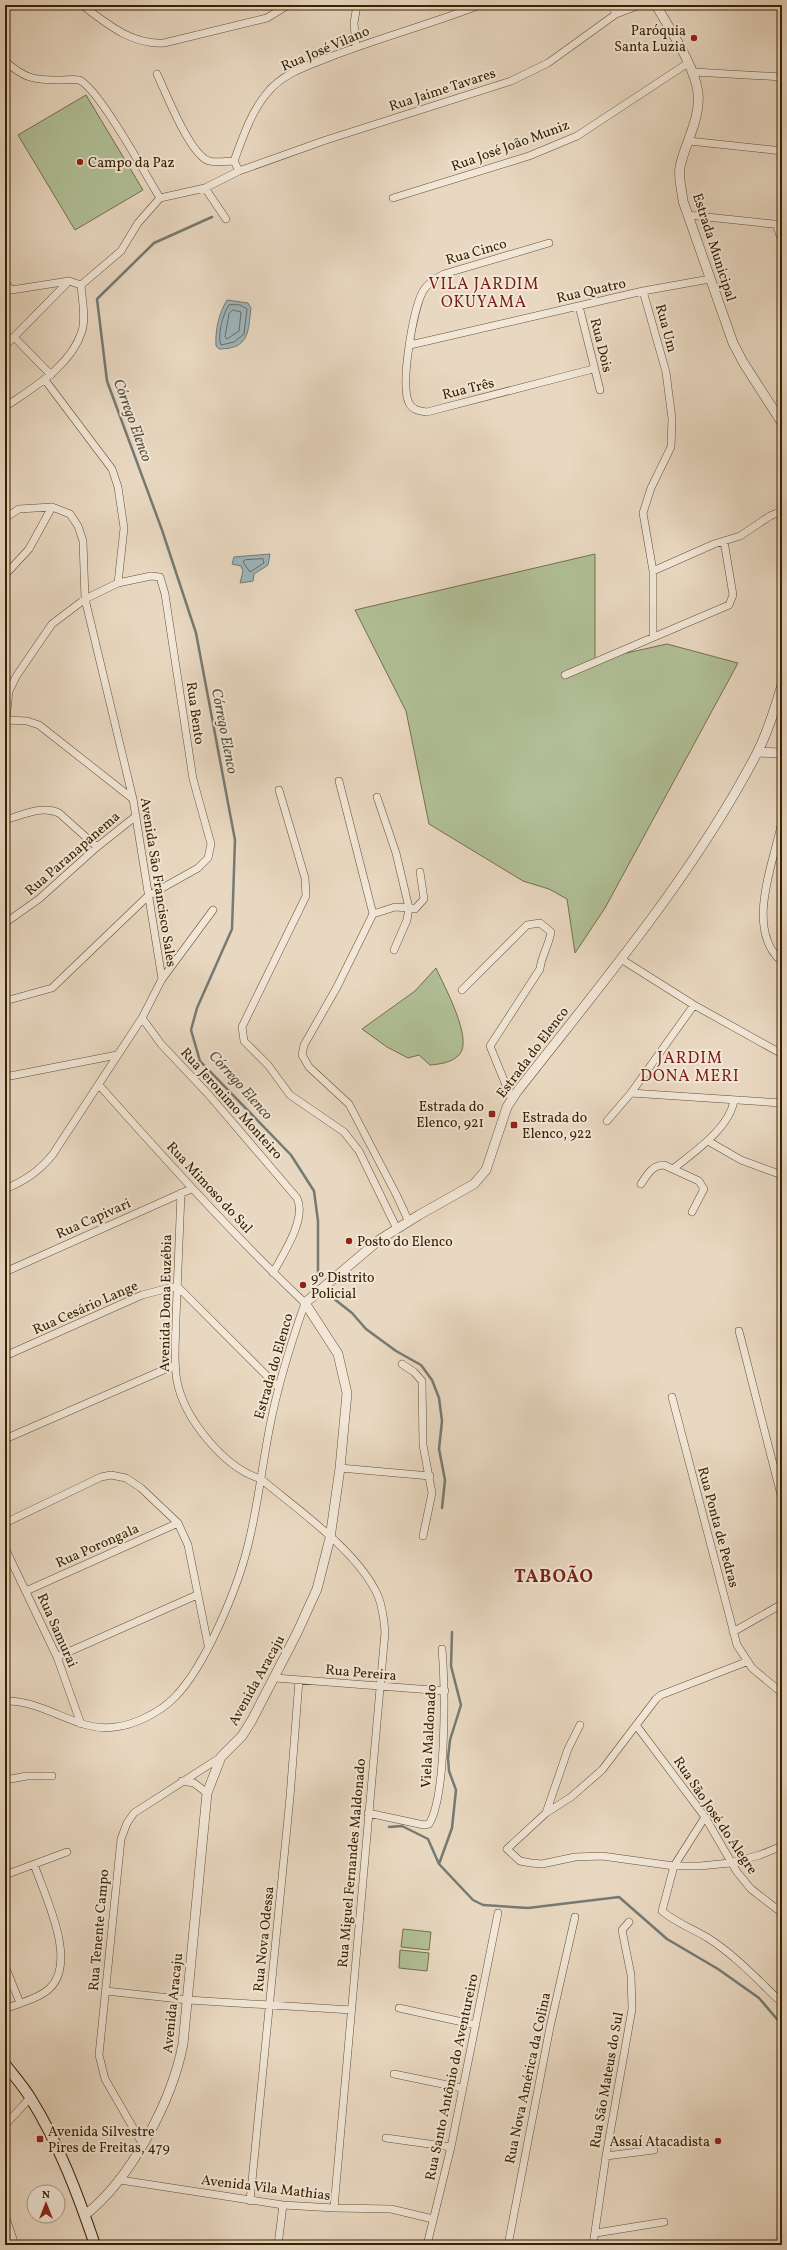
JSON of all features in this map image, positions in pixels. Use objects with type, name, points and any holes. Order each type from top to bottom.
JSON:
[{"type":"main road","points":[[5,2064],[31,2097],[62,2159],[85,2215],[95,2245]]},
{"type":"street","points":[[82,5],[104,22],[140,42],[151,44],[164,43],[267,18],[288,5]]},
{"type":"street","points":[[356,5],[354,23],[356,47]]},
{"type":"street","name":"Rua José Vilano","points":[[234,161],[256,109],[278,81],[293,72],[356,47],[478,5]]},
{"type":"street","points":[[612,5],[616,14]]},
{"type":"street","name":"Rua Jaime Tavares","points":[[160,198],[205,188],[240,171],[326,140],[512,81],[548,63],[616,14],[640,5]]},
{"type":"street","name":"Estrada Municipal","points":[[656,5],[694,72],[699,94],[689,141],[680,167],[680,176],[688,215],[733,343],[743,362],[782,423]]},
{"type":"street","points":[[5,61],[26,77],[38,80],[78,80],[86,84],[112,119],[160,198],[138,223],[121,251],[81,285]]},
{"type":"street","name":"Rua José João Muniz","points":[[393,198],[529,156],[577,136],[688,63]]},
{"type":"street","points":[[694,72],[782,77]]},
{"type":"street","points":[[157,74],[173,111],[195,150],[209,161],[234,161],[240,171]]},
{"type":"street","points":[[689,141],[782,151]]},
{"type":"street","points":[[205,188],[226,219]]},
{"type":"street","points":[[688,215],[779,225],[782,241]]},
{"type":"street","name":"Rua Cinco","points":[[410,345],[419,302],[424,290],[432,281],[444,274],[549,243]]},
{"type":"street","name":"Rua Quatro","points":[[410,345],[643,291],[710,279]]},
{"type":"street","points":[[5,281],[8,290],[69,282],[81,285]]},
{"type":"street","points":[[5,346],[15,338],[69,282]]},
{"type":"street","points":[[5,407],[51,375],[76,344],[83,330],[81,285]]},
{"type":"street","name":"Rua Um","points":[[643,291],[666,372],[672,419],[671,447],[649,494],[644,513],[653,571],[653,636]]},
{"type":"street","name":"Rua Dois","points":[[579,306],[593,369],[600,390]]},
{"type":"street","points":[[15,338],[51,375]]},
{"type":"street","name":"Rua Três","points":[[410,345],[405,381],[406,394],[409,404],[420,411],[427,412],[593,369]]},
{"type":"street","points":[[45,380],[112,469],[120,501],[124,528],[118,583]]},
{"type":"street","points":[[5,518],[20,509],[52,507]]},
{"type":"street","points":[[5,575],[29,549],[52,507]]},
{"type":"street","name":"Avenida São Francisco Sales","points":[[5,1189],[32,1176],[42,1168],[68,1135],[117,1055],[142,1018],[162,979],[133,799],[85,598],[83,541],[78,526],[70,514],[52,507]]},
{"type":"street","points":[[653,571],[724,541],[740,536],[770,516],[782,512]]},
{"type":"street","points":[[565,675],[653,636],[729,605],[733,595],[724,541]]},
{"type":"street","name":"Rua Bento","points":[[5,720],[9,691],[17,675],[52,624],[85,598],[118,583],[156,575],[160,577],[193,779],[211,844],[208,858],[198,868],[148,896]]},
{"type":"street","points":[[782,685],[758,752],[782,753]]},
{"type":"street","points":[[5,720],[27,721],[39,725],[133,799]]},
{"type":"street","name":"Estrada do Elenco","points":[[5,1701],[31,1703],[44,1707],[81,1724],[95,1728],[115,1727],[134,1722],[156,1711],[173,1698],[190,1678],[208,1646],[236,1588],[249,1542],[278,1388],[305,1303],[379,1240],[474,1184],[486,1170],[502,1122],[512,1100],[621,959],[702,846],[758,752]]},
{"type":"street","points":[[338,781],[372,914],[337,987],[304,1045],[302,1055],[309,1067],[349,1104],[396,1194],[408,1222]]},
{"type":"street","points":[[279,790],[305,878],[306,896],[242,1027],[242,1037],[247,1045],[268,1065],[290,1095],[344,1132],[359,1151],[397,1229]]},
{"type":"street","points":[[377,797],[396,853],[409,908],[407,920],[394,950]]},
{"type":"street","points":[[5,820],[32,812],[51,810],[58,813],[97,847]]},
{"type":"street","name":"Rua Paranapanema","points":[[5,923],[39,899],[97,847],[136,816]]},
{"type":"street","points":[[782,821],[762,911],[763,929],[769,945],[782,962]]},
{"type":"street","points":[[372,914],[395,907],[415,908],[424,899],[420,872]]},
{"type":"street","points":[[5,1001],[52,988],[148,896]]},
{"type":"street","points":[[162,979],[213,910]]},
{"type":"street","points":[[462,990],[527,925],[540,923],[551,932],[550,942],[540,969],[490,1046],[512,1100]]},
{"type":"street","points":[[621,959],[694,1005],[782,1054]]},
{"type":"street","points":[[607,1121],[630,1093],[694,1005]]},
{"type":"street","name":"Rua Jeronimo Monteiro","points":[[142,1018],[161,1044],[209,1095],[297,1198],[300,1205],[300,1213],[273,1273]]},
{"type":"street","points":[[5,1077],[117,1055]]},
{"type":"street","name":"Rua Mimoso do Sul","points":[[99,1085],[191,1188],[273,1273],[305,1303]]},
{"type":"street","points":[[630,1093],[782,1103]]},
{"type":"street","points":[[673,1169],[708,1141],[731,1112],[734,1100]]},
{"type":"street","points":[[708,1141],[740,1160],[782,1175]]},
{"type":"street","points":[[641,1184],[656,1166],[664,1164],[703,1184],[704,1192],[692,1212]]},
{"type":"street","name":"Rua Capivari","points":[[5,1272],[191,1188]]},
{"type":"street","name":"Avenida Dona Euzébia","points":[[181,1193],[174,1365],[182,1397],[192,1417],[211,1444],[242,1472],[261,1479],[330,1538]]},
{"type":"street","points":[[177,1286],[278,1388]]},
{"type":"street","name":"Rua Cesário Lange","points":[[5,1356],[142,1295],[177,1286]]},
{"type":"street","name":"Avenida Aracaju","points":[[85,2215],[100,2203],[120,2180],[143,2145],[174,2080],[180,2061],[188,2000],[207,1793],[221,1757],[242,1736],[276,1678],[317,1589],[330,1538],[347,1411],[347,1393],[343,1370],[338,1354],[305,1303]]},
{"type":"street","points":[[739,1331],[782,1499]]},
{"type":"street","points":[[402,1364],[414,1372],[422,1381],[423,1444],[430,1476],[431,1503],[423,1536]]},
{"type":"street","points":[[5,1439],[174,1365]]},
{"type":"street","name":"Rua Ponta de Pedras","points":[[672,1397],[733,1632],[746,1662]]},
{"type":"street","points":[[340,1468],[430,1476]]},
{"type":"street","points":[[5,1524],[79,1486],[111,1475],[126,1478],[141,1488],[178,1523],[188,1545],[208,1646]]},
{"type":"street","name":"Rua Porongala","points":[[26,1591],[178,1523]]},
{"type":"street","name":"Rua Miguel Fernandes Maldonado","points":[[330,1538],[364,1571],[379,1598],[384,1618],[385,1632],[334,2208]]},
{"type":"street","name":"Rua Samurai","points":[[5,1548],[57,1657],[81,1724]]},
{"type":"street","points":[[57,1657],[198,1595]]},
{"type":"street","points":[[733,1632],[782,1604]]},
{"type":"street","name":"Viela Maldonado","points":[[368,1813],[421,1825],[429,1824],[435,1811],[439,1784],[445,1691],[442,1649]]},
{"type":"street","points":[[782,1693],[746,1662],[662,1695],[636,1724],[602,1770],[576,1793],[546,1813],[507,1848],[520,1861],[531,1863],[542,1864],[575,1857],[602,1856],[674,1866],[700,1866],[730,1863],[760,1855],[782,1846]]},
{"type":"street","name":"Rua Pereira","points":[[276,1678],[445,1691]]},
{"type":"street","name":"Rua Nova Odessa","points":[[250,2201],[290,1797],[299,1680]]},
{"type":"street","points":[[546,1813],[568,1749],[580,1724]]},
{"type":"street","name":"Rua São José do Alegre","points":[[636,1724],[705,1817],[730,1863],[751,1889],[782,1913]]},
{"type":"street","name":"Rua Tenente Campo","points":[[143,2145],[105,2079],[99,2055],[121,1839],[127,1823],[139,1810],[221,1757]]},
{"type":"street","points":[[5,1780],[27,1776],[52,1776]]},
{"type":"street","points":[[182,1781],[194,1783],[207,1793]]},
{"type":"street","points":[[705,1817],[674,1866],[662,1910],[675,1921],[706,1937],[741,1962],[782,2003]]},
{"type":"street","points":[[5,1875],[67,1852]]},
{"type":"street","points":[[5,2009],[49,1989],[55,1982],[62,1952],[62,1945],[34,1864]]},
{"type":"street","name":"Rua Santo Antônio do Aventureiro","points":[[427,2245],[450,2147],[498,1913]]},
{"type":"street","name":"Rua Nova América da Colina","points":[[508,2245],[550,2027],[575,1917]]},
{"type":"street","name":"Rua São Mateus do Sul","points":[[593,2245],[596,2233],[606,2156],[632,2009],[631,1975],[622,1930],[629,1922]]},
{"type":"street","points":[[5,1966],[20,2003]]},
{"type":"street","points":[[106,1991],[188,2000],[352,2010]]},
{"type":"street","points":[[400,2008],[476,2024]]},
{"type":"street","points":[[394,2074],[462,2088]]},
{"type":"street","points":[[5,2125],[31,2097]]},
{"type":"street","points":[[386,2138],[450,2147]]},
{"type":"street","points":[[606,2156],[654,2150]]},
{"type":"street","name":"Avenida Vila Mathias","points":[[120,2180],[282,2205],[334,2208],[391,2208],[433,2219]]},
{"type":"street","points":[[278,2245],[282,2205]]},
{"type":"street","points":[[5,2214],[15,2245]]},
{"type":"street","points":[[596,2233],[664,2222]]},
{"type":"green space","name":"Campo da Paz","points":[[86,95],[143,190],[75,230],[18,135]]},
{"type":"green space","points":[[595,554],[595,660],[667,644],[738,663],[605,908],[575,953],[567,899],[549,889],[523,881],[429,824],[406,711],[355,610]]},
{"type":"green space","points":[[436,968],[456,1013],[463,1038],[463,1048],[456,1058],[441,1064],[430,1065],[419,1055],[408,1058],[387,1047],[362,1029],[415,991]]},
{"type":"green space","points":[[403,1929],[431,1932],[429,1950],[401,1947]]},
{"type":"green space","points":[[400,1950],[429,1953],[427,1971],[399,1968]]},
{"type":"water","points":[[227,300],[248,303],[251,308],[248,331],[246,337],[237,346],[219,349],[216,346],[217,328],[222,310]]},
{"type":"water","points":[[270,554],[268,565],[254,574],[253,581],[240,583],[243,571],[241,566],[232,564],[234,557]]},
{"type":"waterway","name":"Córrego Elenco","points":[[212,217],[154,243],[97,299],[107,381],[162,530],[196,633],[235,840],[232,929],[197,1008],[191,1030],[200,1061],[291,1155],[314,1191],[318,1221],[318,1274]]},
{"type":"waterway","points":[[333,1298],[352,1313],[366,1329],[396,1351],[421,1365],[432,1380],[439,1398],[442,1421],[439,1449],[445,1480],[442,1508]]},
{"type":"waterway","points":[[439,1864],[452,1828],[456,1790],[449,1771],[448,1758],[450,1740],[461,1705],[451,1666],[452,1632]]},
{"type":"waterway","points":[[389,1827],[402,1826],[428,1839],[439,1864],[473,1900],[483,1905],[528,1908],[619,1897],[667,1939],[718,1969],[759,1998],[782,2025]]},
{"type":"place","name":"Paróquia Santa Luzia","points":[[694,38]]},
{"type":"place","name":"Campo da Paz","points":[[80,162]]},
{"type":"place","name":"Estrada do Elenco, 921","points":[[492,1114]]},
{"type":"place","name":"Estrada do Elenco, 922","points":[[514,1125]]},
{"type":"place","name":"Posto do Elenco","points":[[349,1241]]},
{"type":"place","name":"9º Distrito Policial","points":[[303,1285]]},
{"type":"place","name":"Avenida Silvestre Pires de Freitas, 479","points":[[40,2139]]},
{"type":"place","name":"Assaí Atacadista","points":[[718,2141]]},
{"type":"district","name":"VILA JARDIM OKUYAMA","points":[[484,292]]},
{"type":"district","name":"JARDIM DONA MERI","points":[[690,1066]]},
{"type":"district","name":"TABOÃO","points":[[554,1576]]}]
